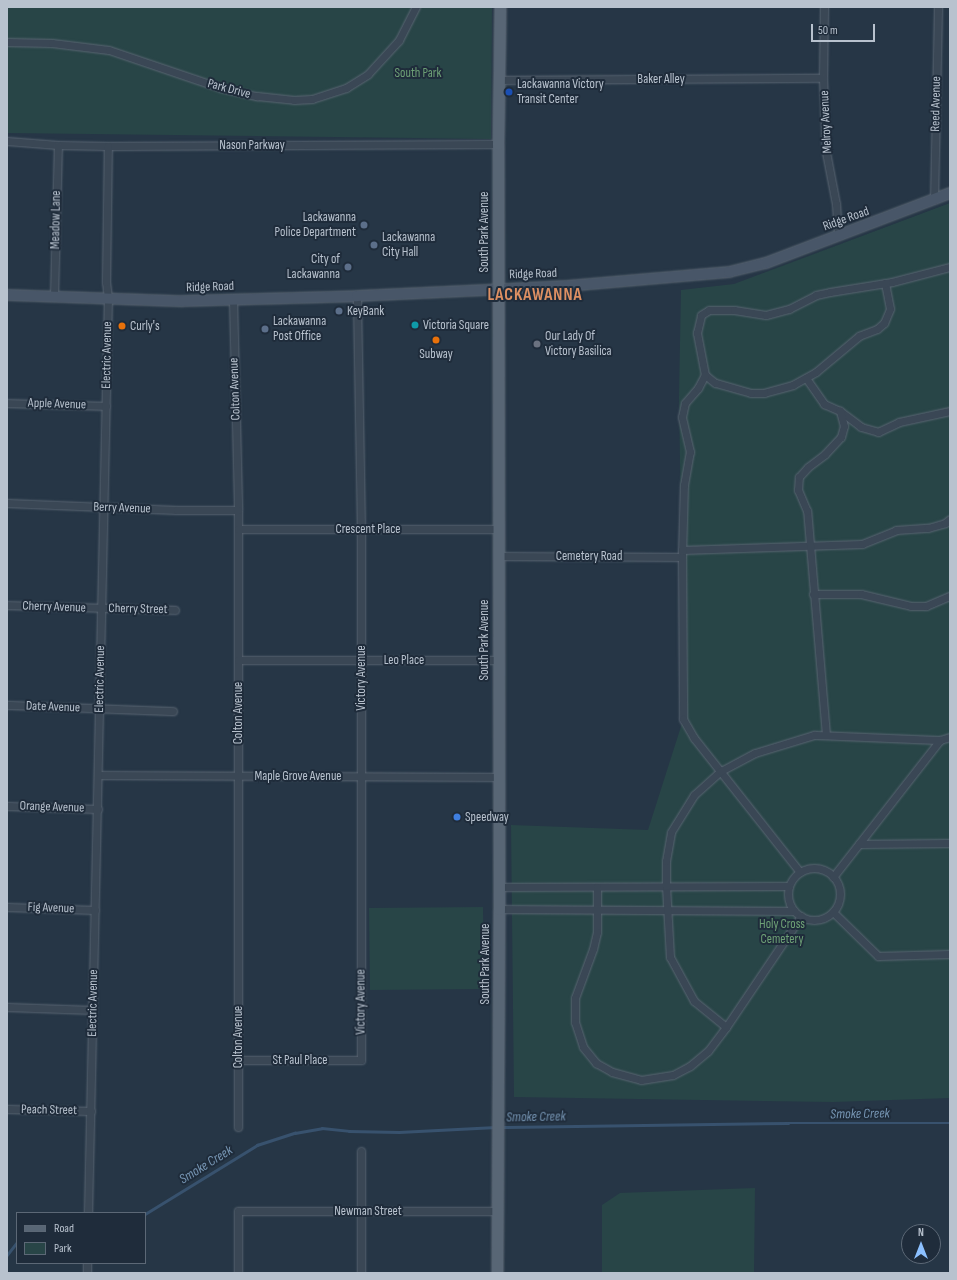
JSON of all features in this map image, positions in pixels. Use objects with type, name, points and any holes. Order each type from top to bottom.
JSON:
[{"type":"main road","name":"South Park Avenue","points":[[497,1273],[499,909],[498,80],[500,7]]},
{"type":"main road","name":"Ridge Road","points":[[7,294],[183,301],[357,296],[566,286],[729,272],[766,263],[950,193]]},
{"type":"street","name":"Park Drive","points":[[7,42],[58,44],[109,50],[221,88],[257,96],[294,100],[312,99],[346,88],[368,74],[399,40],[416,7]]},
{"type":"street","name":"Melroy Avenue","points":[[824,7],[823,78],[826,152],[836,204],[838,236]]},
{"type":"street","name":"Reed Avenue","points":[[934,200],[938,7]]},
{"type":"street","name":"Baker Alley","points":[[498,80],[823,78]]},
{"type":"street","name":"Nason Parkway","points":[[7,140],[58,145],[108,146],[498,144]]},
{"type":"street","name":"Meadow Lane","points":[[54,296],[58,145]]},
{"type":"street","name":"Electric Avenue","points":[[88,1212],[96,910],[106,406],[108,146]]},
{"type":"street","points":[[800,872],[694,738],[683,719],[681,554],[684,484],[690,452],[682,417],[685,403],[698,388],[705,376],[697,333],[701,315],[709,310],[734,310],[766,315],[789,309],[816,295],[885,284],[950,267]]},
{"type":"street","points":[[705,376],[715,383],[751,393],[764,393],[793,385],[816,372],[859,336],[877,329],[884,324],[890,309],[885,284]]},
{"type":"street","name":"Victory Avenue","points":[[357,296],[361,530],[361,1060]]},
{"type":"street","name":"Colton Avenue","points":[[233,299],[238,510],[238,1127]]},
{"type":"street","points":[[806,378],[824,404],[840,411],[861,427],[878,432],[899,422],[950,411]]},
{"type":"street","name":"Apple Avenue","points":[[7,403],[106,406]]},
{"type":"street","points":[[826,735],[808,545],[807,511],[798,490],[799,477],[841,437],[844,426],[840,411]]},
{"type":"street","name":"Berry Avenue","points":[[7,504],[238,510]]},
{"type":"street","name":"Cemetery Road","points":[[498,556],[681,554],[808,545],[862,544],[896,530],[928,528],[946,523],[950,519]]},
{"type":"street","name":"Crescent Place","points":[[238,529],[498,529]]},
{"type":"street","points":[[813,594],[861,594],[910,606],[926,606],[950,596]]},
{"type":"street","name":"Cherry Avenue","points":[[7,605],[102,608]]},
{"type":"street","name":"Cherry Street","points":[[102,608],[175,610]]},
{"type":"street","name":"Leo Place","points":[[238,660],[498,660]]},
{"type":"street","name":"Date Avenue","points":[[7,705],[173,711]]},
{"type":"street","points":[[726,1027],[694,1001],[670,957],[666,910],[666,861],[671,832],[694,795],[721,771],[755,754],[814,734],[940,740],[950,737]]},
{"type":"street","points":[[833,876],[940,740]]},
{"type":"street","name":"Maple Grove Avenue","points":[[98,775],[498,777]]},
{"type":"street","name":"Orange Avenue","points":[[7,806],[98,809]]},
{"type":"street","points":[[859,844],[950,842]]},
{"type":"street","points":[[818,868],[833,876],[838,884],[840,893],[838,904],[833,912],[824,918],[815,920],[801,916],[794,911],[789,903],[789,886],[793,878],[800,872],[818,868]]},
{"type":"street","points":[[597,886],[597,932],[594,949],[574,998],[575,1022],[583,1047],[596,1063],[612,1072],[641,1080],[673,1075],[690,1066],[708,1051],[726,1027],[801,916]]},
{"type":"street","points":[[499,887],[789,886]]},
{"type":"street","name":"Fig Avenue","points":[[7,907],[96,910]]},
{"type":"street","points":[[499,909],[794,911]]},
{"type":"street","points":[[833,912],[878,956],[950,954]]},
{"type":"street","points":[[7,1007],[93,1010]]},
{"type":"street","name":"St Paul Place","points":[[238,1060],[361,1060]]},
{"type":"street","name":"Peach Street","points":[[7,1109],[91,1111]]},
{"type":"street","points":[[361,1151],[361,1273]]},
{"type":"street","name":"Newman Street","points":[[238,1273],[238,1211],[497,1211]]},
{"type":"green space","name":"South Park","points":[[7,7],[492,7],[491,139],[7,133]]},
{"type":"green space","name":"Holy Cross Cemetery","points":[[950,203],[950,1098],[833,1102],[514,1097],[511,825],[648,830],[684,717],[679,397],[681,290],[734,284]]},
{"type":"green space","points":[[483,907],[484,989],[370,990],[369,908]]},
{"type":"green space","points":[[755,1188],[754,1273],[602,1273],[602,1205],[620,1193]]},
{"type":"waterway","name":"Smoke Creek","points":[[501,1127],[788,1123],[950,1123]]},
{"type":"waterway","name":"Smoke Creek","points":[[146,1213],[257,1145],[295,1133],[322,1128],[349,1131],[399,1132],[496,1127]]},
{"type":"waterway","name":"Smoke Creek","points":[[7,1255],[16,1243]]},
{"type":"place","name":"Lackawanna Victory Transit Center","points":[[509,92]]},
{"type":"place","name":"Lackawanna Police Department","points":[[364,225]]},
{"type":"place","name":"Lackawanna City Hall","points":[[374,245]]},
{"type":"place","name":"City of Lackawanna","points":[[348,267]]},
{"type":"place","name":"KeyBank","points":[[339,311]]},
{"type":"place","name":"Victoria Square","points":[[415,325]]},
{"type":"place","name":"Curly's","points":[[122,326]]},
{"type":"place","name":"Lackawanna Post Office","points":[[265,329]]},
{"type":"place","name":"Subway","points":[[436,340]]},
{"type":"place","name":"Our Lady Of Victory Basilica","points":[[537,344]]},
{"type":"place","name":"Speedway","points":[[457,817]]},
{"type":"district","name":"LACKAWANNA","points":[[535,296]]}]
